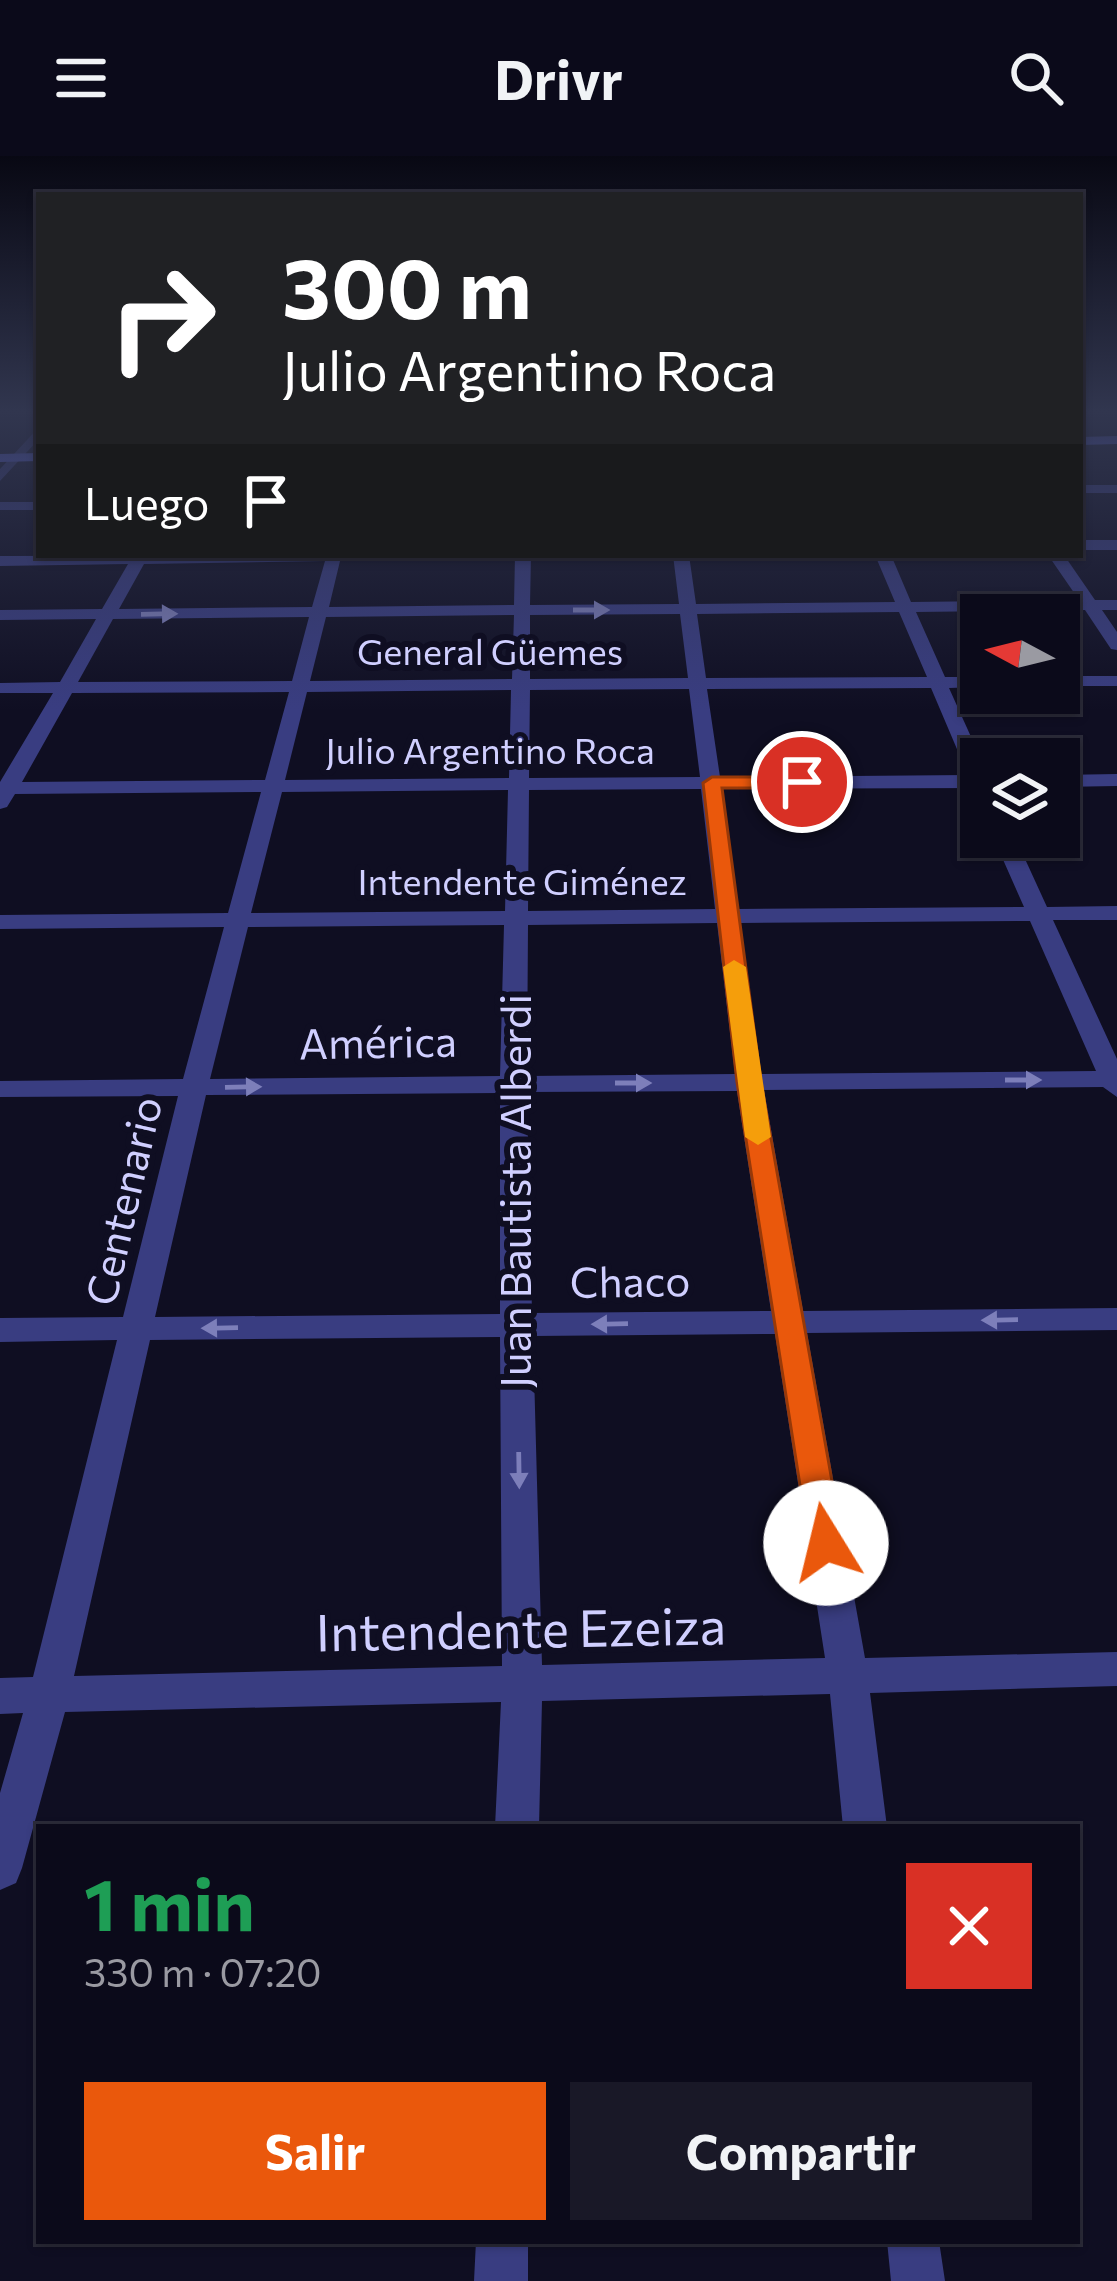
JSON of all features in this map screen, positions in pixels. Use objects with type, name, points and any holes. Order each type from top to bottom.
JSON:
[{"type":"street","points":[[1083,545],[1117,544]]},
{"type":"street","points":[[0,562],[112,558]]},
{"type":"street","points":[[3,793],[139,558]]},
{"type":"street","name":"Centenario","points":[[0,1868],[49,1695],[194,1087],[334,558]]},
{"type":"street","name":"Juan Bautista Alberdi","points":[[517,1824],[522,1684],[513,1084],[523,558]]},
{"type":"street","points":[[682,558],[692,609],[749,1082],[848,1676],[865,1824]]},
{"type":"street","points":[[884,558],[962,738]]},
{"type":"street","points":[[1058,558],[1117,645]]},
{"type":"street","points":[[0,615],[1117,605]]},
{"type":"street","points":[[1080,681],[1117,681]]},
{"type":"street","name":"General Güemes","points":[[0,688],[960,682]]},
{"type":"street","points":[[1080,781],[1117,780]]},
{"type":"street","name":"Julio Argentino Roca","points":[[3,793],[276,786],[960,781]]},
{"type":"street","points":[[1013,858],[1115,1082]]},
{"type":"street","name":"Intendente Giménez","points":[[0,922],[1117,913]]},
{"type":"street","name":"América","points":[[0,1089],[1115,1082]]},
{"type":"street","name":"Chaco","points":[[0,1330],[1117,1318]]},
{"type":"street","name":"Intendente Ezeiza","points":[[0,1696],[1117,1670]]},
{"type":"street","points":[[501,2281],[502,2244]]},
{"type":"street","points":[[913,2244],[917,2281]]},
{"type":"slow traffic","points":[[734,967],[758,1137]]},
{"type":"route","points":[[802,782],[712,783],[749,1082],[826,1543]]}]
